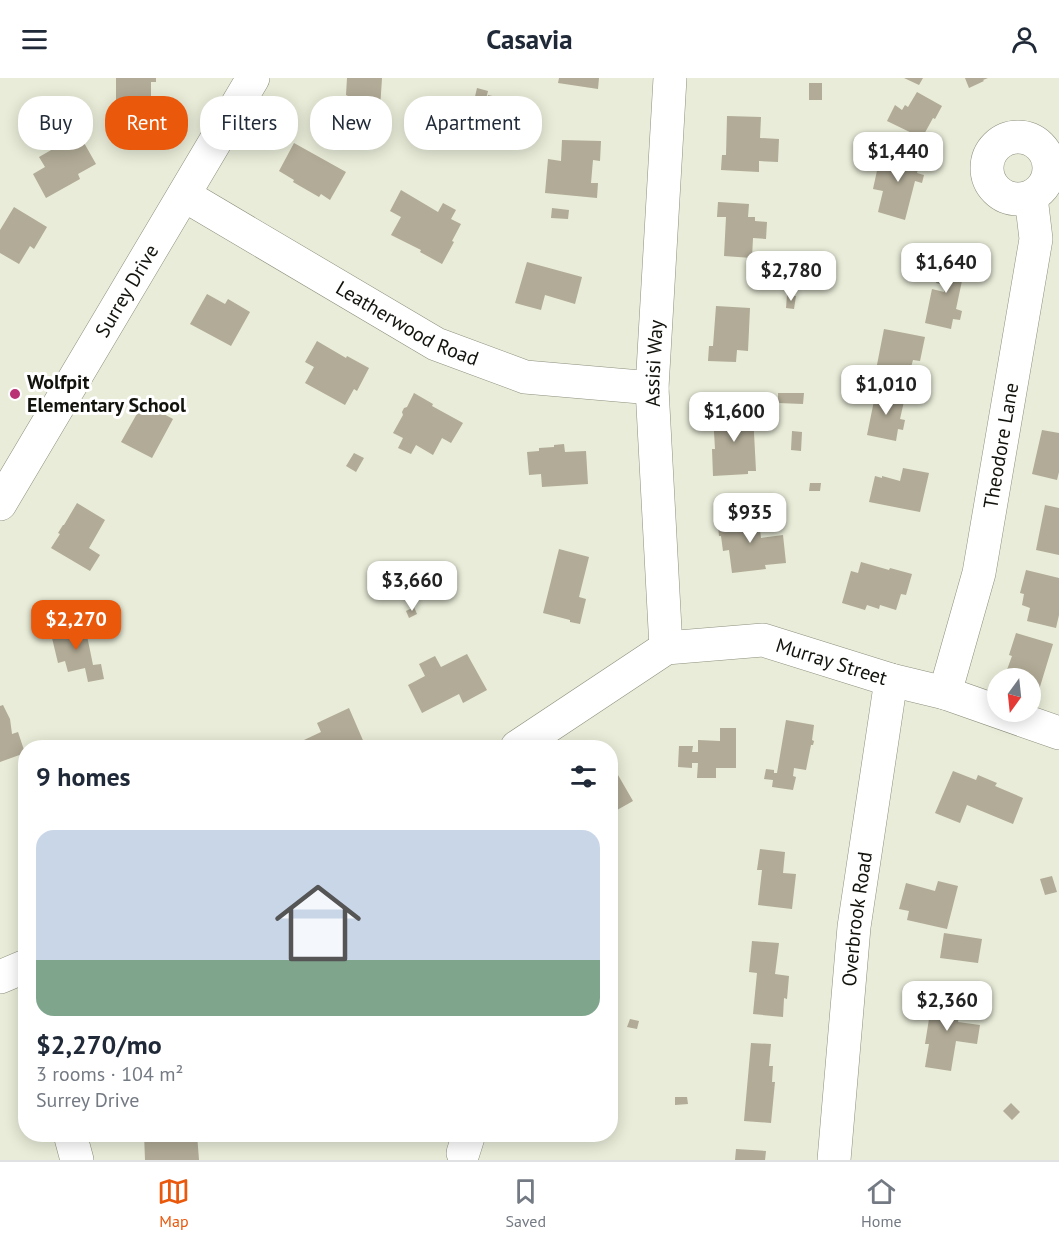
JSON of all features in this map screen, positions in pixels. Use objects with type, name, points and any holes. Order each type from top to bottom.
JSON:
[{"type":"street","name":"Surrey Drive","points":[[0,504],[254,78]]},
{"type":"street","name":"Assisi Way","points":[[666,648],[652,388],[670,78]]},
{"type":"street","name":"Leatherwood Road","points":[[184,195],[436,344],[525,377],[652,388]]},
{"type":"street","name":"Theodore Lane","points":[[945,693],[979,573],[1036,239],[1031,197]]},
{"type":"street","name":"Murray Street","points":[[528,740],[666,648],[763,640],[891,680],[945,693],[1059,734]]},
{"type":"street","name":"Overbrook Road","points":[[834,1160],[854,927],[891,680]]},
{"type":"street","points":[[72,1142],[77,1160]]},
{"type":"building","points":[[116,78],[156,78],[156,82],[151,82],[151,96],[116,96]]},
{"type":"building","points":[[347,78],[382,78],[381,96],[346,95]]},
{"type":"building","points":[[559,78],[599,78],[598,89],[558,83]]},
{"type":"building","points":[[904,78],[923,78],[919,85]]},
{"type":"building","points":[[965,78],[988,78],[969,88]]},
{"type":"building","points":[[809,83],[822,83],[822,100],[809,100]]},
{"type":"building","points":[[477,88],[488,91],[487,96],[475,96]]},
{"type":"building","points":[[917,92],[942,106],[922,138],[887,121],[895,105],[902,110],[905,105],[908,107]]},
{"type":"building","points":[[727,116],[761,117],[760,138],[779,139],[778,162],[759,161],[759,172],[721,170],[722,155],[726,155]]},
{"type":"building","points":[[562,140],[601,141],[600,161],[593,160],[591,183],[598,183],[597,198],[545,193],[548,159],[561,161]]},
{"type":"building","points":[[298,145],[346,172],[330,200],[321,194],[319,197],[279,171],[290,150],[298,150]]},
{"type":"building","points":[[892,149],[921,157],[917,173],[924,175],[922,183],[915,181],[905,220],[878,212],[883,191],[873,189],[878,166],[887,169]]},
{"type":"building","points":[[51,150],[88,150],[96,164],[78,174],[80,179],[46,198],[33,174],[45,167],[39,157]]},
{"type":"building","points":[[401,190],[438,212],[443,203],[456,210],[451,219],[461,224],[442,264],[391,235],[401,217],[390,211]]},
{"type":"building","points":[[718,202],[749,204],[748,217],[755,217],[755,221],[767,222],[766,239],[753,238],[752,258],[724,256],[726,217],[717,217]]},
{"type":"building","points":[[14,207],[47,227],[34,249],[30,246],[19,264],[0,253],[0,230]]},
{"type":"building","points":[[552,208],[569,210],[568,219],[551,218]]},
{"type":"building","points":[[942,257],[966,262],[956,309],[962,311],[960,320],[953,319],[951,329],[925,323],[932,289],[944,292],[945,285],[936,283]]},
{"type":"building","points":[[527,262],[582,277],[575,304],[545,295],[541,310],[515,303]]},
{"type":"building","points":[[207,294],[225,304],[228,299],[250,312],[231,346],[190,324]]},
{"type":"building","points":[[787,295],[796,296],[794,309],[786,308]]},
{"type":"building","points":[[716,306],[750,308],[748,351],[737,350],[736,362],[708,361],[709,346],[713,346]]},
{"type":"building","points":[[884,329],[925,337],[920,361],[913,360],[906,382],[875,375]]},
{"type":"building","points":[[317,341],[369,368],[357,391],[354,389],[345,405],[305,383],[314,367],[305,362]]},
{"type":"building","points":[[876,391],[905,397],[900,419],[905,420],[903,430],[898,429],[896,441],[867,435]]},
{"type":"building","points":[[414,393],[463,423],[451,443],[442,438],[433,455],[416,445],[411,454],[398,448],[403,438],[393,433],[403,415],[404,408],[407,407]]},
{"type":"building","points":[[778,393],[804,393],[803,404],[778,403]]},
{"type":"building","points":[[143,403],[156,410],[157,407],[164,410],[162,413],[173,419],[152,458],[121,442]]},
{"type":"building","points":[[751,410],[756,471],[748,471],[748,474],[713,476],[712,449],[715,449],[713,415],[717,415],[717,411]]},
{"type":"building","points":[[1042,430],[1059,433],[1057,480],[1032,474]]},
{"type":"building","points":[[792,431],[802,432],[801,451],[791,450]]},
{"type":"building","points":[[564,444],[565,452],[586,451],[588,484],[542,487],[541,474],[529,475],[527,452]]},
{"type":"building","points":[[354,453],[364,458],[356,472],[346,466]]},
{"type":"building","points":[[903,468],[929,473],[920,512],[869,502],[875,476],[900,481]]},
{"type":"building","points":[[810,483],[821,483],[820,491],[809,491]]},
{"type":"building","points":[[77,503],[105,520],[89,548],[100,555],[90,571],[51,548]]},
{"type":"building","points":[[1045,505],[1059,508],[1059,555],[1036,550]]},
{"type":"building","points":[[758,513],[761,538],[783,535],[786,563],[765,565],[766,569],[732,573],[729,550],[723,551],[721,536],[719,536],[719,518]]},
{"type":"building","points":[[559,549],[589,557],[579,597],[586,599],[580,624],[543,613]]},
{"type":"building","points":[[861,562],[912,574],[906,595],[901,594],[896,610],[880,605],[879,609],[867,605],[865,610],[842,603],[851,571],[858,573]]},
{"type":"building","points":[[1026,570],[1059,578],[1059,615],[1056,628],[1027,621],[1030,608],[1022,605],[1024,594],[1020,593]]},
{"type":"building","points":[[414,607],[417,614],[409,618],[406,611]]},
{"type":"building","points":[[84,621],[93,665],[101,664],[104,679],[88,682],[85,668],[68,672],[65,661],[58,663],[52,638],[59,636],[57,627]]},
{"type":"building","points":[[1016,633],[1053,644],[1041,683],[1041,668],[1008,668],[1012,656],[1009,655]]},
{"type":"building","points":[[467,654],[487,690],[463,703],[459,694],[422,713],[408,685],[425,676],[419,664],[435,656],[441,667]]},
{"type":"building","points":[[3,705],[10,719],[12,734],[18,732],[21,740],[18,740],[18,756],[0,762],[0,706]]},
{"type":"building","points":[[349,708],[363,740],[304,740],[321,732],[317,723]]},
{"type":"building","points":[[786,720],[814,725],[812,740],[814,741],[811,745],[806,770],[794,768],[793,776],[796,777],[793,790],[772,787],[773,780],[764,779],[766,769],[777,773]]},
{"type":"building","points":[[720,728],[736,728],[736,768],[716,768],[716,778],[697,778],[698,763],[692,763],[692,768],[678,767],[679,746],[693,746],[692,752],[698,752],[698,740],[720,741]]},
{"type":"building","points":[[953,771],[976,780],[978,775],[997,783],[995,786],[1023,798],[1013,824],[967,805],[960,823],[935,813]]},
{"type":"building","points":[[618,775],[633,801],[618,809]]},
{"type":"building","points":[[760,849],[785,852],[783,873],[796,874],[792,909],[758,905],[762,870],[757,870]]},
{"type":"building","points":[[1052,876],[1057,892],[1045,895],[1040,879]]},
{"type":"building","points":[[938,881],[958,886],[947,929],[907,920],[909,911],[899,909],[906,883],[935,891]]},
{"type":"building","points":[[944,933],[982,939],[978,963],[940,958]]},
{"type":"building","points":[[752,941],[779,943],[775,974],[789,976],[783,1017],[753,1014],[757,973],[749,972]]},
{"type":"building","points":[[933,994],[962,999],[958,1022],[980,1025],[977,1044],[956,1041],[951,1071],[925,1067],[929,1044],[925,1044]]},
{"type":"building","points":[[630,1019],[639,1021],[637,1029],[627,1027]]},
{"type":"building","points":[[751,1043],[771,1044],[769,1066],[773,1066],[772,1082],[775,1082],[771,1123],[744,1121]]},
{"type":"building","points":[[675,1097],[687,1097],[688,1104],[675,1105]]},
{"type":"building","points":[[1011,1103],[1020,1112],[1012,1120],[1003,1111]]},
{"type":"building","points":[[144,1142],[198,1142],[199,1160],[145,1160]]},
{"type":"building","points":[[736,1149],[766,1151],[765,1160],[735,1160]]},
{"type":"place","name":"Wolfpit Elementary School","points":[[15,394]]}]
